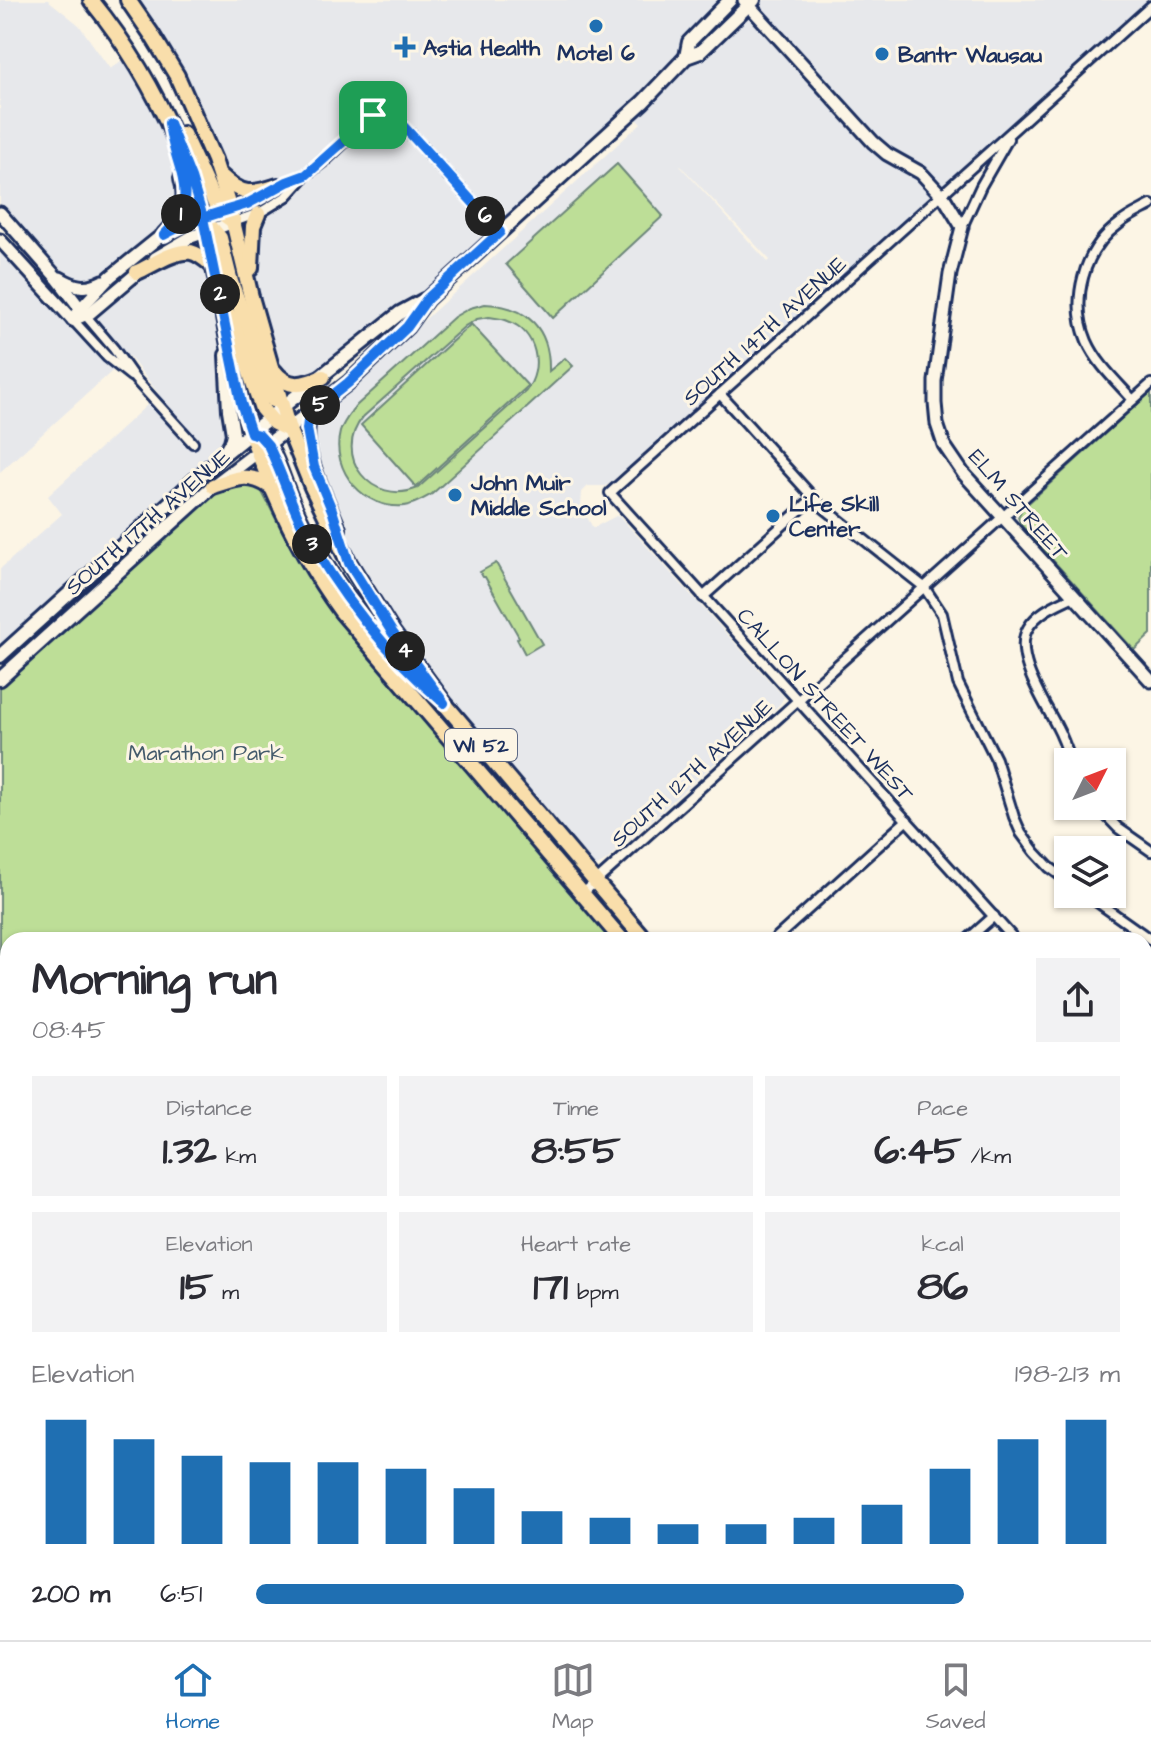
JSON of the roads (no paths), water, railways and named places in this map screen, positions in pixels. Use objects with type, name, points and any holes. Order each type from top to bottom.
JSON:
[{"type":"main road","name":"WI 52","points":[[91,0],[131,53],[159,101],[191,178],[207,225],[241,403],[251,433],[263,449],[271,487],[319,582],[615,932]]},
{"type":"main road","name":"WI 52","points":[[128,0],[177,76],[219,175],[289,430],[312,487],[349,563],[392,632],[444,703],[638,932]]},
{"type":"main road","name":"SOUTH 17TH AVENUE","points":[[686,57],[691,40],[730,0]]},
{"type":"main road","name":"SOUTH 17TH AVENUE","points":[[0,679],[213,486],[348,383],[407,327],[427,299],[643,102],[686,57],[700,52],[749,2]]},
{"type":"main road","points":[[159,101],[183,135],[216,206],[228,214]]},
{"type":"main road","points":[[164,235],[182,212],[186,194],[169,123]]},
{"type":"main road","points":[[219,175],[243,192],[278,186]]},
{"type":"main road","points":[[251,297],[252,235],[258,214]]},
{"type":"main road","points":[[207,225],[220,238],[227,271],[267,390],[273,401],[282,408]]},
{"type":"main road","points":[[137,272],[184,252],[198,255],[213,266]]},
{"type":"main road","points":[[220,293],[238,335],[260,406],[269,418],[289,430]]},
{"type":"main road","name":"SOUTH 17TH AVENUE","points":[[0,656],[219,458],[400,313],[427,299]]},
{"type":"main road","points":[[219,458],[229,446],[233,434],[227,391],[226,324]]},
{"type":"main road","points":[[270,366],[282,380],[294,385],[323,377]]},
{"type":"main road","points":[[314,410],[307,429],[314,467],[349,563]]},
{"type":"main road","points":[[263,449],[330,572],[401,663],[444,703]]},
{"type":"main road","points":[[213,486],[248,477],[271,487]]},
{"type":"street","points":[[749,2],[873,142],[887,154],[921,173],[942,195],[962,227]]},
{"type":"street","name":"SOUTH 14TH AVENUE","points":[[610,493],[1151,6]]},
{"type":"street","points":[[228,214],[258,214],[289,194],[384,105],[500,232]]},
{"type":"street","name":"ELM STREET","points":[[1011,132],[962,227],[950,274],[935,381],[937,424],[944,445],[963,473],[1151,681]]},
{"type":"street","points":[[73,320],[174,245],[278,186],[306,175]]},
{"type":"street","points":[[1133,400],[1097,358],[1087,341],[1081,318],[1080,294],[1085,269],[1100,242],[1119,223],[1151,205]]},
{"type":"street","points":[[0,213],[54,274],[135,379],[193,443]]},
{"type":"street","points":[[54,274],[83,288],[96,285],[164,235],[179,227],[207,225]]},
{"type":"street","points":[[0,240],[107,357],[135,379]]},
{"type":"street","points":[[83,312],[110,277]]},
{"type":"street","name":"SOUTH 12TH AVENUE","points":[[582,894],[1151,384]]},
{"type":"street","points":[[720,394],[813,498],[924,587],[942,614],[958,683],[996,759],[1021,833],[1054,871]]},
{"type":"street","name":"CALLON STREET WEST","points":[[610,493],[1008,932]]},
{"type":"street","points":[[703,597],[813,498]]},
{"type":"street","points":[[1066,748],[1030,672],[1024,645],[1027,631],[1037,617],[1074,596]]},
{"type":"street","points":[[783,932],[907,820]]},
{"type":"street","points":[[1110,820],[1151,851]]},
{"type":"street","points":[[1106,908],[1140,932]]},
{"type":"street","points":[[976,932],[994,916]]},
{"type":"place","name":"Motel 6","points":[[596,26]]},
{"type":"place","name":"Astia Health","points":[[405,47]]},
{"type":"place","name":"Bantr Wausau","points":[[882,54]]},
{"type":"place","name":"John Muir Middle School","points":[[455,495]]},
{"type":"place","name":"Life Skill Center","points":[[773,516]]},
{"type":"park label","name":"Marathon Park","points":[[206,752]]}]
